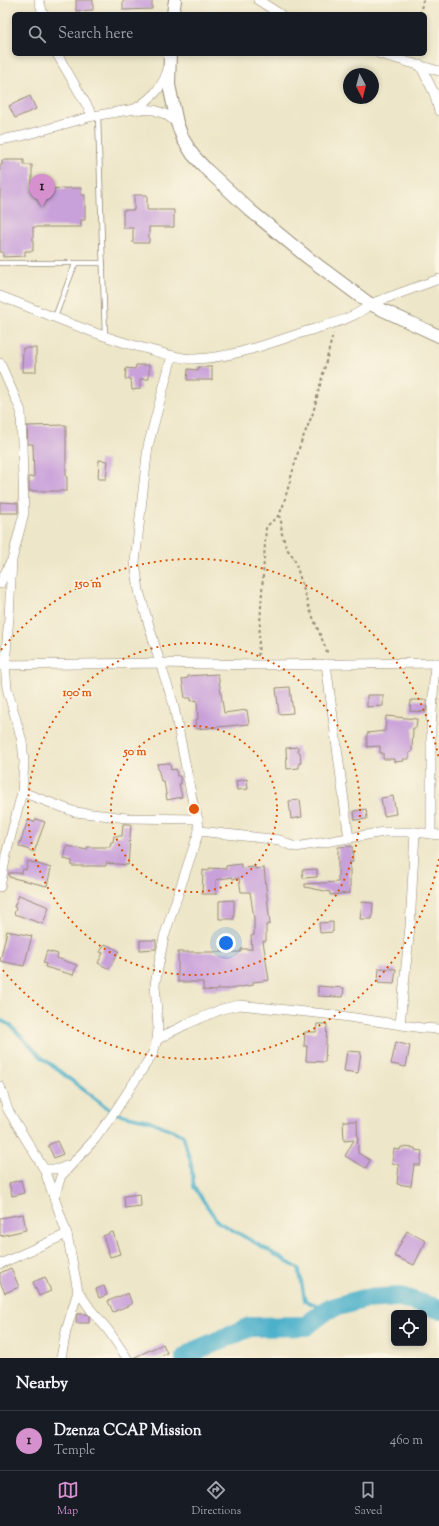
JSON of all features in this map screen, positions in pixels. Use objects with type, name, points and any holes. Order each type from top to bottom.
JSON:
[{"type":"street","points":[[40,0],[43,12]]},
{"type":"street","points":[[173,12],[174,0]]},
{"type":"street","points":[[258,0],[277,12]]},
{"type":"street","points":[[58,56],[96,115]]},
{"type":"street","points":[[387,56],[439,71]]},
{"type":"street","points":[[135,109],[150,100],[159,90],[164,81],[169,60]]},
{"type":"street","points":[[169,60],[170,85],[176,123],[183,139],[207,170],[252,211],[307,257],[370,304],[439,336]]},
{"type":"street","points":[[420,65],[434,93],[439,111]]},
{"type":"street","points":[[0,140],[22,136],[96,115],[135,109],[154,110],[165,114],[176,123]]},
{"type":"street","points":[[0,296],[105,337],[172,356],[194,359],[231,354],[336,321],[363,311],[370,304],[439,279]]},
{"type":"street","points":[[54,1198],[62,1176],[95,1139],[114,1113],[153,1053],[157,1040],[157,1013],[155,997],[157,970],[166,930],[199,831],[198,819],[193,803],[173,702],[139,591],[134,562],[148,446],[172,356]]},
{"type":"street","points":[[0,363],[21,411],[24,513],[12,560],[0,584]]},
{"type":"street","points":[[0,887],[1,874],[22,792],[24,762],[22,741],[2,665],[10,617],[12,560]]},
{"type":"street","points":[[2,665],[160,663],[258,665],[437,663],[431,728],[435,834],[415,832],[384,832],[296,847],[280,840],[199,831]]},
{"type":"street","points":[[329,664],[349,839]]},
{"type":"street","points":[[22,792],[75,812],[127,818],[198,819]]},
{"type":"street","points":[[400,1024],[410,927],[415,832]]},
{"type":"street","points":[[157,1040],[177,1028],[222,1009],[240,1005],[335,1015],[422,1028],[439,1028]]},
{"type":"street","points":[[0,1086],[4,1111],[44,1169],[67,1234],[78,1291],[91,1310],[108,1330],[126,1358]]},
{"type":"street","points":[[44,1169],[59,1169],[72,1163]]},
{"type":"street","points":[[0,1264],[67,1234]]},
{"type":"street","points":[[62,1358],[66,1331],[78,1291]]},
{"type":"lane","points":[[96,115],[105,337]]},
{"type":"lane","points":[[0,263],[103,263]]},
{"type":"lane","points":[[55,317],[75,264]]},
{"type":"path","points":[[420,12],[423,0]]},
{"type":"path","points":[[258,665],[266,527],[279,515],[300,445],[314,413],[336,321]]},
{"type":"path","points":[[279,515],[282,525],[281,531],[287,549],[294,558],[329,664]]},
{"type":"building","points":[[76,0],[93,0],[93,10],[76,11]]},
{"type":"building","points":[[123,0],[152,0],[152,9],[123,10]]},
{"type":"building","points":[[30,96],[36,109],[15,118],[9,106]]},
{"type":"building","points":[[2,160],[24,160],[24,165],[32,165],[32,189],[81,188],[81,195],[85,195],[85,220],[81,220],[81,227],[33,227],[33,251],[25,251],[25,256],[3,257],[3,252],[0,252],[0,165],[2,165]]},
{"type":"building","points":[[134,195],[147,195],[147,210],[174,210],[174,227],[149,227],[149,243],[133,243],[133,228],[123,228],[123,210],[134,210]]},
{"type":"building","points":[[23,348],[36,348],[36,372],[22,372]]},
{"type":"building","points":[[136,365],[149,365],[149,379],[140,379],[140,389],[132,390],[131,379],[125,379],[126,368],[135,369]]},
{"type":"building","points":[[198,367],[212,367],[212,380],[187,380],[188,369],[198,370]]},
{"type":"building","points":[[66,425],[67,491],[29,491],[29,477],[34,477],[33,444],[28,444],[27,426]]},
{"type":"building","points":[[99,460],[108,461],[106,479],[98,479]]},
{"type":"building","points":[[0,502],[18,503],[18,513],[0,513]]},
{"type":"building","points":[[218,674],[224,713],[247,710],[249,724],[196,729],[195,720],[198,719],[197,700],[191,701],[191,698],[185,698],[182,679],[188,678],[188,676]]},
{"type":"building","points":[[290,687],[293,713],[279,714],[276,688]]},
{"type":"building","points":[[367,695],[383,695],[383,706],[367,707]]},
{"type":"building","points":[[411,700],[427,700],[426,712],[410,711]]},
{"type":"building","points":[[386,716],[417,719],[416,728],[413,728],[412,752],[409,753],[409,759],[394,762],[394,759],[383,759],[383,753],[380,753],[380,746],[367,747],[367,733],[385,731]]},
{"type":"building","points":[[298,747],[301,763],[299,763],[299,768],[287,769],[286,748]]},
{"type":"building","points":[[157,764],[170,764],[171,770],[176,769],[177,776],[180,776],[181,784],[179,784],[182,797],[167,800],[164,781],[161,781]]},
{"type":"building","points":[[247,779],[248,789],[237,790],[236,781]]},
{"type":"building","points":[[393,796],[396,814],[384,816],[381,798]]},
{"type":"building","points":[[300,800],[302,817],[291,819],[289,801]]},
{"type":"building","points":[[366,809],[367,819],[355,820],[354,811]]},
{"type":"building","points":[[36,819],[45,822],[34,852],[19,846],[28,820],[34,822]]},
{"type":"building","points":[[123,824],[131,824],[128,865],[106,863],[106,866],[72,866],[72,861],[64,859],[67,846],[87,850],[87,847],[110,847],[114,836],[122,836]]},
{"type":"building","points":[[352,846],[353,862],[350,862],[350,893],[330,895],[330,892],[305,887],[305,884],[338,882],[338,847]]},
{"type":"building","points":[[28,861],[51,868],[47,886],[9,877],[9,873],[22,873],[23,869],[26,870]]},
{"type":"building","points":[[241,864],[241,868],[264,868],[270,924],[266,925],[266,941],[263,941],[269,980],[253,982],[253,985],[230,989],[217,989],[217,991],[203,990],[203,982],[178,982],[178,952],[241,952],[241,949],[252,949],[251,936],[254,935],[254,918],[250,892],[241,892],[239,878],[233,879],[232,877],[216,880],[216,894],[202,894],[203,870],[209,871],[209,868],[226,869],[226,866]]},
{"type":"building","points":[[317,869],[317,877],[303,878],[302,870]]},
{"type":"building","points":[[19,895],[49,907],[43,924],[14,914],[16,908],[14,907]]},
{"type":"building","points":[[234,900],[234,919],[219,919],[219,901]]},
{"type":"building","points":[[362,902],[373,903],[372,919],[360,919]]},
{"type":"building","points":[[333,922],[333,932],[320,933],[319,923]]},
{"type":"building","points":[[7,931],[32,936],[24,966],[0,961]]},
{"type":"building","points":[[140,940],[156,940],[156,949],[140,950]]},
{"type":"building","points":[[105,944],[119,951],[109,969],[98,963],[103,953],[100,952]]},
{"type":"building","points":[[47,951],[58,954],[57,958],[77,965],[73,975],[45,967],[46,964],[43,963]]},
{"type":"building","points":[[379,968],[396,969],[394,984],[378,983]]},
{"type":"building","points":[[318,986],[344,988],[343,997],[318,996]]},
{"type":"building","points":[[317,1024],[327,1024],[325,1062],[306,1061],[307,1046],[304,1046],[305,1032],[316,1032]]},
{"type":"building","points":[[396,1042],[410,1046],[406,1067],[391,1064]]},
{"type":"building","points":[[347,1051],[361,1052],[358,1073],[344,1071]]},
{"type":"building","points":[[343,1121],[357,1121],[358,1153],[370,1160],[366,1168],[345,1156],[354,1140],[344,1141]]},
{"type":"building","points":[[57,1141],[63,1154],[54,1158],[48,1145]]},
{"type":"building","points":[[401,1147],[415,1148],[415,1150],[422,1151],[420,1165],[414,1165],[411,1186],[397,1184],[399,1165],[392,1164],[394,1149],[400,1150]]},
{"type":"building","points":[[21,1180],[24,1193],[12,1196],[9,1183]]},
{"type":"building","points":[[140,1194],[141,1206],[125,1208],[124,1196]]},
{"type":"building","points":[[23,1214],[26,1230],[0,1236],[0,1218]]},
{"type":"building","points":[[407,1231],[426,1241],[414,1265],[394,1256]]},
{"type":"building","points":[[113,1232],[120,1254],[110,1257],[103,1236]]},
{"type":"building","points":[[11,1268],[19,1287],[5,1293],[0,1282],[0,1273]]},
{"type":"building","points":[[45,1277],[51,1291],[39,1296],[33,1282]]},
{"type":"building","points":[[104,1286],[107,1295],[99,1298],[96,1289]]},
{"type":"building","points":[[128,1293],[132,1304],[113,1312],[108,1301]]},
{"type":"building","points":[[77,1314],[87,1314],[89,1316],[89,1323],[76,1323]]},
{"type":"building","points":[[163,1344],[167,1353],[156,1358],[133,1358]]},
{"type":"waterway","points":[[0,1020],[10,1025],[41,1057],[114,1113],[150,1121],[183,1135],[191,1164],[194,1187],[218,1222],[299,1269],[305,1301],[328,1309]]},
{"type":"waterway","points":[[185,1358],[195,1351],[250,1327],[306,1326],[328,1309],[363,1299],[400,1297],[439,1309]]},
{"type":"place","name":"Dzenza CCAP Mission","points":[[42,207]]}]
